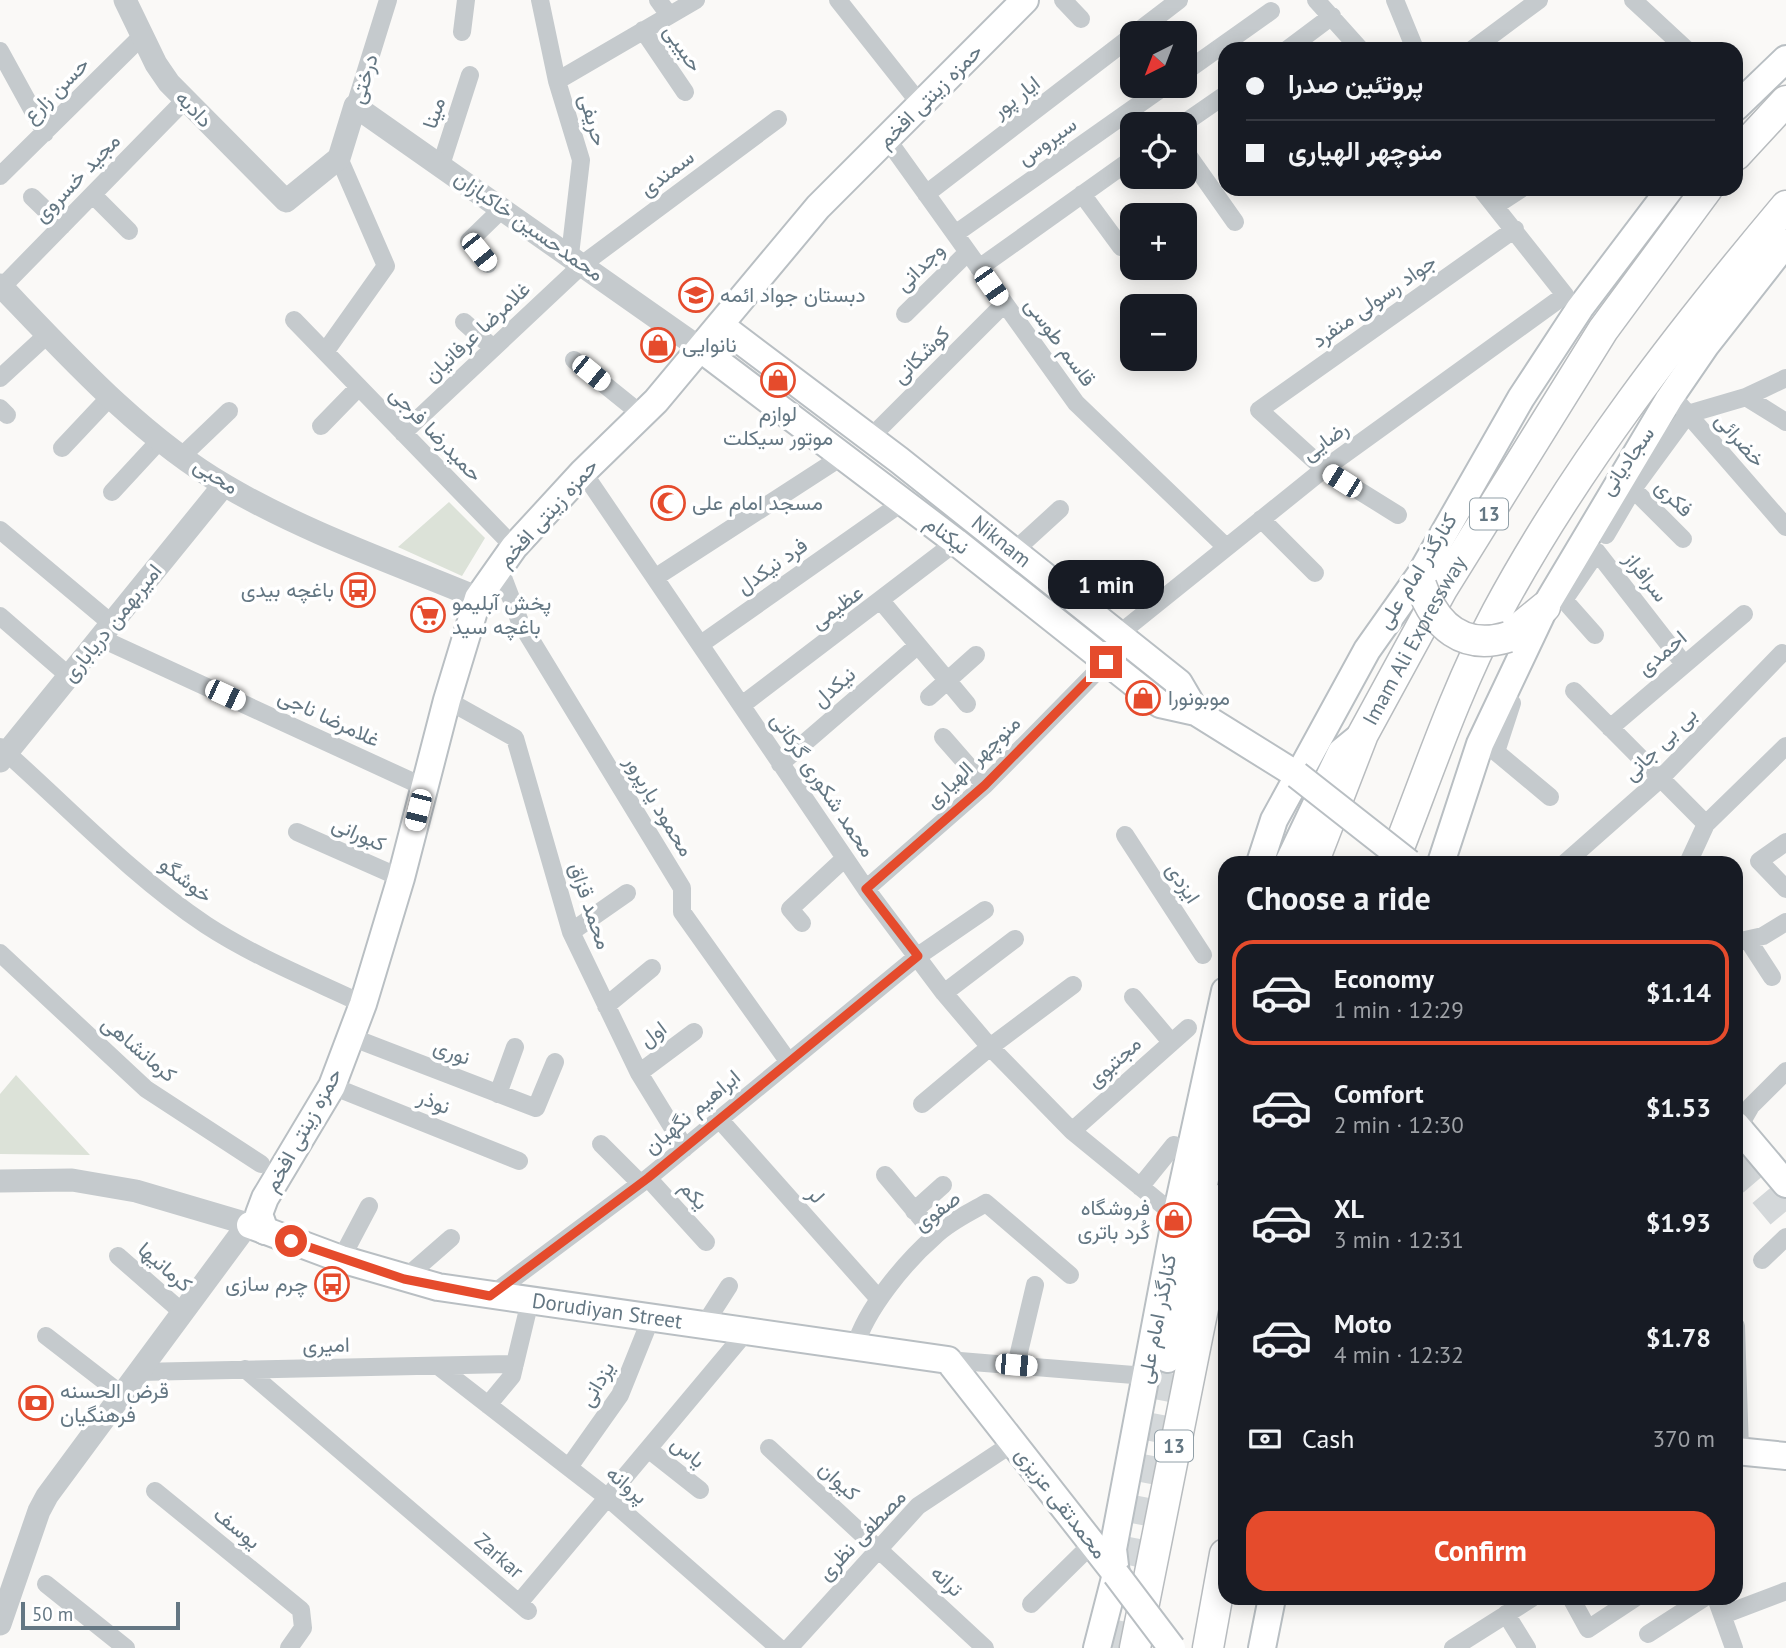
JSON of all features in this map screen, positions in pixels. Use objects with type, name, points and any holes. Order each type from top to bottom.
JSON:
[{"type":"highway","points":[[1743,147],[1786,100]]},
{"type":"highway","name":"Imam Ali Expressway","points":[[1316,856],[1363,734],[1442,589],[1604,330],[1702,196]]},
{"type":"highway","points":[[1396,856],[1472,666],[1518,575],[1649,377],[1697,312],[1786,206]]},
{"type":"highway","points":[[1420,580],[1429,610],[1443,626],[1472,640],[1490,642],[1508,637],[1554,603]]},
{"type":"highway","name":"13","points":[[1135,1648],[1218,1233]]},
{"type":"highway","points":[[1208,1648],[1218,1593]]},
{"type":"main road","name":"حمزه زینتی افخم","points":[[257,1227],[265,1198],[332,1086],[363,1004],[401,878],[447,699],[478,598],[506,557],[583,472],[656,401],[818,207],[1025,0]]},
{"type":"main road","points":[[1743,97],[1786,59]]},
{"type":"main road","name":"کنارگذر امام علی","points":[[1262,856],[1274,820],[1297,775],[1367,650],[1420,580],[1573,301],[1664,196]]},
{"type":"main road","points":[[1443,856],[1480,744],[1554,603],[1678,406],[1706,345],[1786,243]]},
{"type":"main road","name":"Niknam","points":[[720,325],[870,438],[1179,682],[1196,712],[1297,775],[1400,856]]},
{"type":"main road","name":"نیکنام","points":[[701,348],[957,542],[1160,705],[1196,712]]},
{"type":"main road","points":[[1291,856],[1341,752],[1363,734]]},
{"type":"main road","points":[[1410,856],[1425,781]]},
{"type":"main road","name":"کنارگذر امام علی","points":[[1097,1648],[1116,1574],[1113,1549],[1176,1216],[1218,1023]]},
{"type":"main road","points":[[1116,1574],[1130,1552],[1218,1117]]},
{"type":"main road","points":[[1743,1121],[1785,1167]]},
{"type":"main road","name":"Dorudiyan Street","points":[[257,1227],[341,1259],[404,1279],[490,1296],[948,1360]]},
{"type":"main road","name":"محمدتقی عزیزی","points":[[948,1360],[1175,1647]]},
{"type":"main road","points":[[1743,1452],[1786,1456]]},
{"type":"main road","points":[[1262,1648],[1274,1605]]},
{"type":"street","name":"دادبه","points":[[125,0],[156,64],[184,102],[286,201],[339,158]]},
{"type":"street","name":"درختی","points":[[339,158],[388,0]]},
{"type":"street","points":[[462,32],[466,0]]},
{"type":"street","name":"حریفی","points":[[540,0],[557,80],[581,160],[576,260]]},
{"type":"street","points":[[658,0],[669,15]]},
{"type":"street","points":[[557,80],[696,0]]},
{"type":"street","points":[[838,0],[921,105]]},
{"type":"street","points":[[1063,0],[1081,19]]},
{"type":"street","name":"ایار پور","points":[[1152,21],[1180,0]]},
{"type":"street","points":[[1316,0],[1354,42]]},
{"type":"street","points":[[1395,0],[1412,42]]},
{"type":"street","points":[[1483,42],[1539,0]]},
{"type":"street","points":[[1633,0],[1678,42]]},
{"type":"street","points":[[1227,42],[1271,11]]},
{"type":"street","points":[[1297,42],[1332,16]]},
{"type":"street","name":"حبیبی","points":[[643,30],[685,92]]},
{"type":"street","name":"حسن زارع","points":[[0,176],[143,36]]},
{"type":"street","name":"ایار پور","points":[[926,194],[1120,46]]},
{"type":"street","points":[[1197,63],[1218,49]]},
{"type":"street","points":[[0,51],[45,133]]},
{"type":"street","name":"مینا","points":[[441,165],[470,75]]},
{"type":"street","name":"سیروس","points":[[954,234],[1148,98]]},
{"type":"street","points":[[1197,114],[1218,100]]},
{"type":"street","name":"مجید خسروی","points":[[1,286],[184,102]]},
{"type":"street","name":"محمدحسین خاکبازان","points":[[355,106],[701,348]]},
{"type":"street","name":"سمندی","points":[[576,260],[778,119]]},
{"type":"street","name":"قاسم طوسی","points":[[887,139],[1076,403],[1226,547]]},
{"type":"street","points":[[325,352],[386,267],[339,158]]},
{"type":"street","points":[[979,268],[1120,167]]},
{"type":"street","points":[[1197,168],[1235,222]]},
{"type":"street","points":[[1082,194],[1120,246]]},
{"type":"street","points":[[93,195],[129,231]]},
{"type":"street","points":[[1487,196],[1573,301]]},
{"type":"street","points":[[1495,206],[1510,196]]},
{"type":"street","points":[[32,197],[62,226]]},
{"type":"street","points":[[488,264],[469,241],[503,208]]},
{"type":"street","name":"جواد رسولی منفرد","points":[[1324,469],[1259,410],[1515,229]]},
{"type":"street","name":"وجدانی","points":[[905,314],[968,252]]},
{"type":"street","name":"غلامرضا عرفانیان","points":[[403,433],[493,348],[576,260]]},
{"type":"street","name":"محبی","points":[[1,286],[110,397],[224,485],[317,531],[478,598]]},
{"type":"street","name":"رضایی","points":[[1119,634],[1324,469],[1573,301]]},
{"type":"street","name":"کوشکانی","points":[[870,438],[1004,304]]},
{"type":"street","name":"حمیدرضا فرجی","points":[[294,320],[403,433],[506,557]]},
{"type":"street","points":[[464,322],[493,348]]},
{"type":"street","points":[[0,378],[48,334]]},
{"type":"street","points":[[574,360],[640,414]]},
{"type":"street","points":[[1678,406],[1746,397],[1786,378]]},
{"type":"street","points":[[321,426],[359,387]]},
{"type":"street","points":[[62,448],[110,397]]},
{"type":"street","points":[[1746,397],[1786,422]]},
{"type":"street","name":"سجادیانی","points":[[1606,535],[1678,406]]},
{"type":"street","name":"خضرائی","points":[[1678,406],[1786,527]]},
{"type":"street","points":[[183,455],[229,411]]},
{"type":"street","points":[[112,492],[161,439]]},
{"type":"street","points":[[656,577],[843,456]]},
{"type":"street","points":[[1324,469],[1398,515]]},
{"type":"street","name":"محمد شکوری گرکانی","points":[[583,472],[866,889],[944,993],[990,1047],[1072,1131],[1176,1216]]},
{"type":"street","name":"امیربهمن دریاباری","points":[[2,753],[69,676],[224,485]]},
{"type":"street","name":"فکری","points":[[1633,489],[1683,539]]},
{"type":"street","name":"فرد نیکدل","points":[[701,644],[903,502]]},
{"type":"street","points":[[1014,551],[1060,509]]},
{"type":"street","points":[[1261,519],[1315,573]]},
{"type":"street","name":"غلامرضا ناجی","points":[[0,530],[106,630],[424,787]]},
{"type":"street","name":"عظیمی","points":[[742,705],[882,602],[957,542]]},
{"type":"street","name":"سرافراز","points":[[1554,603],[1597,552],[1684,664]]},
{"type":"street","name":"محمود یارپرور","points":[[506,557],[520,622],[682,888],[682,912],[788,1061]]},
{"type":"street","points":[[882,602],[967,704]]},
{"type":"street","points":[[1550,797],[1496,752],[1508,711],[1554,603],[1595,635]]},
{"type":"street","name":"احمدی","points":[[1610,728],[1744,614]]},
{"type":"street","points":[[0,616],[69,676]]},
{"type":"street","name":"نیکدل","points":[[780,764],[917,646]]},
{"type":"street","name":"بی بی جانی","points":[[1573,856],[1659,780],[1782,653]]},
{"type":"street","points":[[929,697],[976,655]]},
{"type":"street","name":"منوچهر الهیاری","points":[[866,889],[985,785],[1106,662]]},
{"type":"street","points":[[1574,691],[1659,780],[1706,824]]},
{"type":"street","name":"محمد قزاق","points":[[447,699],[515,738],[571,932],[639,1073],[685,1148]]},
{"type":"street","points":[[943,737],[985,785]]},
{"type":"street","points":[[1691,856],[1706,824],[1786,746]]},
{"type":"street","name":"خوشگو","points":[[2,753],[145,877],[205,924],[263,957],[363,1004]]},
{"type":"street","name":"کبورانی","points":[[297,832],[401,878]]},
{"type":"street","name":"ایزدی","points":[[1125,835],[1203,955]]},
{"type":"street","points":[[1786,842],[1759,860],[1786,889]]},
{"type":"street","points":[[802,923],[790,908],[845,858]]},
{"type":"street","points":[[571,932],[627,893]]},
{"type":"street","name":"ابراهیم نگهبان","points":[[490,1296],[685,1148],[918,956],[985,909]]},
{"type":"street","points":[[1743,941],[1786,922]]},
{"type":"street","points":[[944,993],[1015,939]]},
{"type":"street","points":[[1743,942],[1772,977]]},
{"type":"street","name":"کرمانشاهی","points":[[0,953],[146,1089],[261,1164]]},
{"type":"street","points":[[606,1006],[652,968]]},
{"type":"street","points":[[922,1104],[990,1047],[1073,985]]},
{"type":"street","points":[[1133,997],[1171,1042]]},
{"type":"street","name":"مجتبوی","points":[[1072,1131],[1188,1028]]},
{"type":"street","name":"اول","points":[[639,1073],[694,1032]]},
{"type":"street","name":"نوری","points":[[351,1037],[536,1108],[555,1062]]},
{"type":"street","points":[[498,1094],[515,1047]]},
{"type":"street","points":[[1743,1113],[1786,1071]]},
{"type":"street","name":"نوذر","points":[[332,1086],[519,1161]]},
{"type":"street","name":"لر","points":[[720,1120],[879,1299]]},
{"type":"street","name":"یکم","points":[[601,1144],[644,1180],[706,1242]]},
{"type":"street","points":[[1140,1187],[1174,1145]]},
{"type":"street","points":[[885,1175],[935,1235]]},
{"type":"street","name":"Dorudiyan Street","points":[[0,1181],[72,1180],[123,1189],[257,1227]]},
{"type":"street","points":[[914,1211],[943,1185]]},
{"type":"street","name":"صفوی","points":[[855,1347],[860,1329],[879,1299],[935,1235],[986,1203],[1070,1275]]},
{"type":"street","points":[[341,1259],[369,1206]]},
{"type":"street","points":[[0,1624],[38,1511],[182,1312],[257,1227]]},
{"type":"street","points":[[1762,1259],[1786,1237]]},
{"type":"street","points":[[404,1279],[451,1238]]},
{"type":"street","name":"کرمانیها","points":[[118,1256],[182,1312]]},
{"type":"street","points":[[1016,1365],[1035,1285]]},
{"type":"street","points":[[704,1325],[729,1286]]},
{"type":"street","points":[[488,1405],[508,1384],[530,1301]]},
{"type":"street","name":"یزدانی","points":[[569,1467],[620,1395],[651,1318]]},
{"type":"street","name":"Zarkar","points":[[245,1369],[523,1607],[608,1498],[746,1332]]},
{"type":"street","points":[[46,1336],[121,1394]]},
{"type":"street","name":"Dorudiyan Street","points":[[948,1360],[1146,1376]]},
{"type":"street","name":"امیری","points":[[138,1372],[515,1364]]},
{"type":"street","name":"پروانه","points":[[438,1366],[608,1498],[779,1648]]},
{"type":"street","name":"مصطفی نظری","points":[[789,1648],[918,1506],[1013,1443]]},
{"type":"street","name":"کیوان","points":[[769,1448],[878,1548]]},
{"type":"street","name":"یاس","points":[[648,1449],[699,1490]]},
{"type":"street","name":"یوسف","points":[[155,1492],[292,1600],[304,1619],[303,1628],[289,1648]]},
{"type":"street","points":[[1031,1604],[1092,1544]]},
{"type":"street","name":"ترانه","points":[[878,1548],[985,1648]]},
{"type":"street","points":[[46,1584],[126,1648]]},
{"type":"street","points":[[1723,1615],[1786,1591]]},
{"type":"street","points":[[1452,1648],[1521,1605]]},
{"type":"street","points":[[1575,1605],[1588,1629],[1624,1605]]},
{"type":"street","points":[[1648,1634],[1693,1605]]},
{"type":"street","points":[[1719,1605],[1734,1648]]},
{"type":"street","points":[[1506,1614],[1527,1648]]},
{"type":"shaded area","points":[[449,502],[485,538],[462,576],[398,547]]},
{"type":"shaded area","points":[[16,1075],[90,1155],[0,1154],[0,1094]]},
{"type":"tunnel","points":[[1743,1170],[1786,1221]]},
{"type":"tunnel","points":[[1114,1648],[1175,1335]]},
{"type":"place","name":"دبستان جواد ائمه","points":[[696,295]]},
{"type":"place","name":"نانوایی","points":[[658,345]]},
{"type":"place","name":"لوازم موتور سیکلت","points":[[778,380]]},
{"type":"place","name":"مسجد امام علی","points":[[668,503]]},
{"type":"place","name":"باغچه بیدی","points":[[358,590]]},
{"type":"place","name":"پخش آبلیمو باغچه سید","points":[[428,615]]},
{"type":"place","name":"موبونورا","points":[[1143,698]]},
{"type":"place","name":"فروشگاه کُرد باتری","points":[[1174,1220]]},
{"type":"place","name":"چرم سازی","points":[[332,1284]]},
{"type":"place","name":"قرض الحسنه فرهنگیان","points":[[36,1403]]},
{"type":"route","points":[[291,1241],[404,1279],[490,1296],[639,1182],[648,1178],[918,956],[866,889],[985,785],[1106,662]]}]
